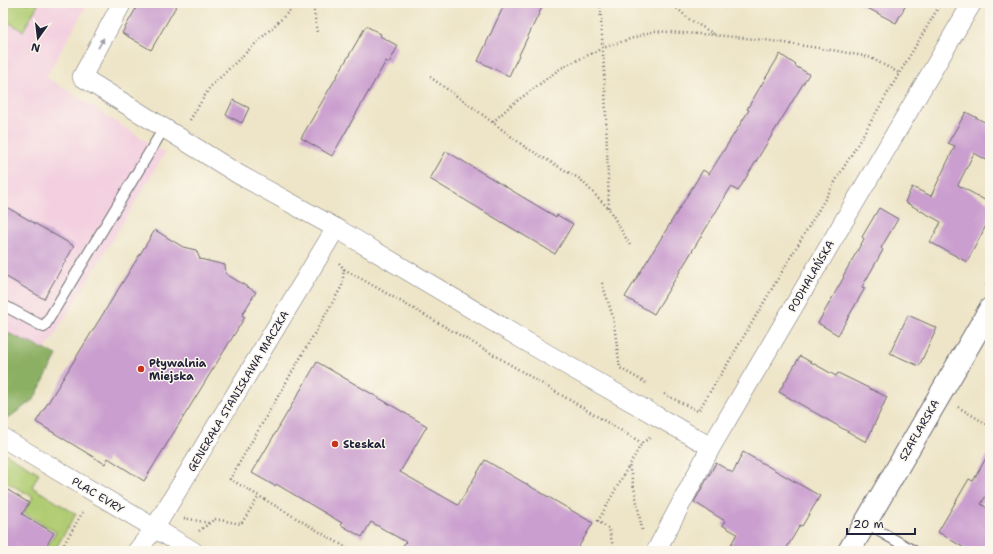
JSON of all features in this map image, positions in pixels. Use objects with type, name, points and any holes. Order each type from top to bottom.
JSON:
[{"type":"street","points":[[122,3],[82,77],[238,174],[336,228],[549,355],[711,446]]},
{"type":"street","name":"PODHALAŃSKA","points":[[656,551],[711,446],[972,3]]},
{"type":"street","name":"GENERAŁA STANISŁAWA MACZKA","points":[[136,551],[154,528],[336,228]]},
{"type":"street","name":"SZAFLARSKA","points":[[849,551],[990,309]]},
{"type":"street","name":"PLAC EVRY","points":[[3,438],[187,547]]},
{"type":"lane","points":[[3,305],[44,327],[171,133]]},
{"type":"lane","points":[[865,523],[914,551]]},
{"type":"path","points":[[171,133],[210,87],[298,3]]},
{"type":"path","points":[[313,3],[317,32]]},
{"type":"path","points":[[600,3],[609,209]]},
{"type":"path","points":[[671,3],[689,19],[714,35]]},
{"type":"path","points":[[663,393],[698,411],[941,3]]},
{"type":"path","points":[[493,122],[509,107],[561,68],[603,48],[654,31],[765,40],[869,57],[899,73]]},
{"type":"path","points":[[430,77],[525,147],[580,179],[609,209],[630,245]]},
{"type":"path","points":[[325,247],[344,269],[484,349],[642,443]]},
{"type":"path","points":[[344,269],[342,286],[230,479],[346,550],[352,551]]},
{"type":"path","points":[[602,283],[613,317],[620,368],[651,386]]},
{"type":"path","points":[[953,404],[990,426]]},
{"type":"path","points":[[614,551],[609,530],[598,521],[642,443],[655,433]]},
{"type":"path","points":[[628,466],[635,492],[643,534]]},
{"type":"path","points":[[187,547],[215,519],[241,524],[259,496]]},
{"type":"path","points":[[60,551],[85,508]]},
{"type":"shaded area","points":[[3,3],[88,3],[46,77],[165,153],[3,420]]},
{"type":"green space","points":[[3,3],[39,3],[23,31],[3,19]]},
{"type":"green space","points":[[3,331],[57,355],[34,399],[3,422]]},
{"type":"green space","points":[[3,452],[39,473],[32,487],[76,514],[54,551],[45,551],[56,532],[24,513],[33,497],[3,480]]},
{"type":"building","points":[[139,3],[178,3],[151,50],[122,33]]},
{"type":"building","points":[[505,3],[544,3],[509,76],[478,61]]},
{"type":"building","points":[[858,3],[907,3],[896,23]]},
{"type":"building","points":[[366,26],[398,46],[389,63],[386,61],[332,156],[301,138]]},
{"type":"building","points":[[780,54],[796,65],[795,66],[809,74],[738,191],[731,187],[654,314],[625,297],[703,170],[709,174],[749,110],[747,109]]},
{"type":"building","points":[[233,100],[249,108],[242,123],[226,115]]},
{"type":"building","points":[[966,112],[990,125],[990,162],[974,153],[958,185],[990,203],[990,218],[967,262],[930,242],[941,222],[905,202],[912,187],[931,196],[955,146],[948,143]]},
{"type":"building","points":[[446,151],[556,217],[557,215],[573,224],[555,254],[430,179]]},
{"type":"building","points":[[3,205],[74,246],[44,299],[3,275]]},
{"type":"building","points":[[879,208],[898,219],[881,248],[883,250],[862,287],[865,288],[838,335],[818,323],[864,239],[862,237]]},
{"type":"building","name":"Pływalnia Miejska","points":[[155,230],[183,247],[196,250],[200,259],[225,265],[226,274],[256,292],[242,315],[245,317],[144,481],[108,458],[105,464],[36,422]]},
{"type":"building","points":[[908,315],[937,328],[919,366],[890,353]]},
{"type":"building","points":[[800,356],[836,376],[838,373],[887,397],[866,442],[779,392]]},
{"type":"building","points":[[317,362],[427,426],[400,472],[458,505],[485,460],[593,523],[576,551],[414,551],[403,545],[406,542],[371,522],[362,537],[341,525],[342,523],[276,484],[275,486],[252,473]]},
{"type":"building","points":[[990,451],[990,489],[981,504],[990,510],[990,551],[969,551],[938,532],[969,479],[973,481]]},
{"type":"building","points":[[743,452],[820,496],[802,526],[800,525],[785,551],[727,551],[737,534],[722,525],[725,521],[694,502],[716,463],[733,473]]},
{"type":"building","points":[[3,487],[29,503],[22,514],[54,533],[43,551],[3,551]]},
{"type":"place","name":"Pływalnia Miejska","points":[[141,369]]},
{"type":"place","name":"Steskal","points":[[335,444]]}]
